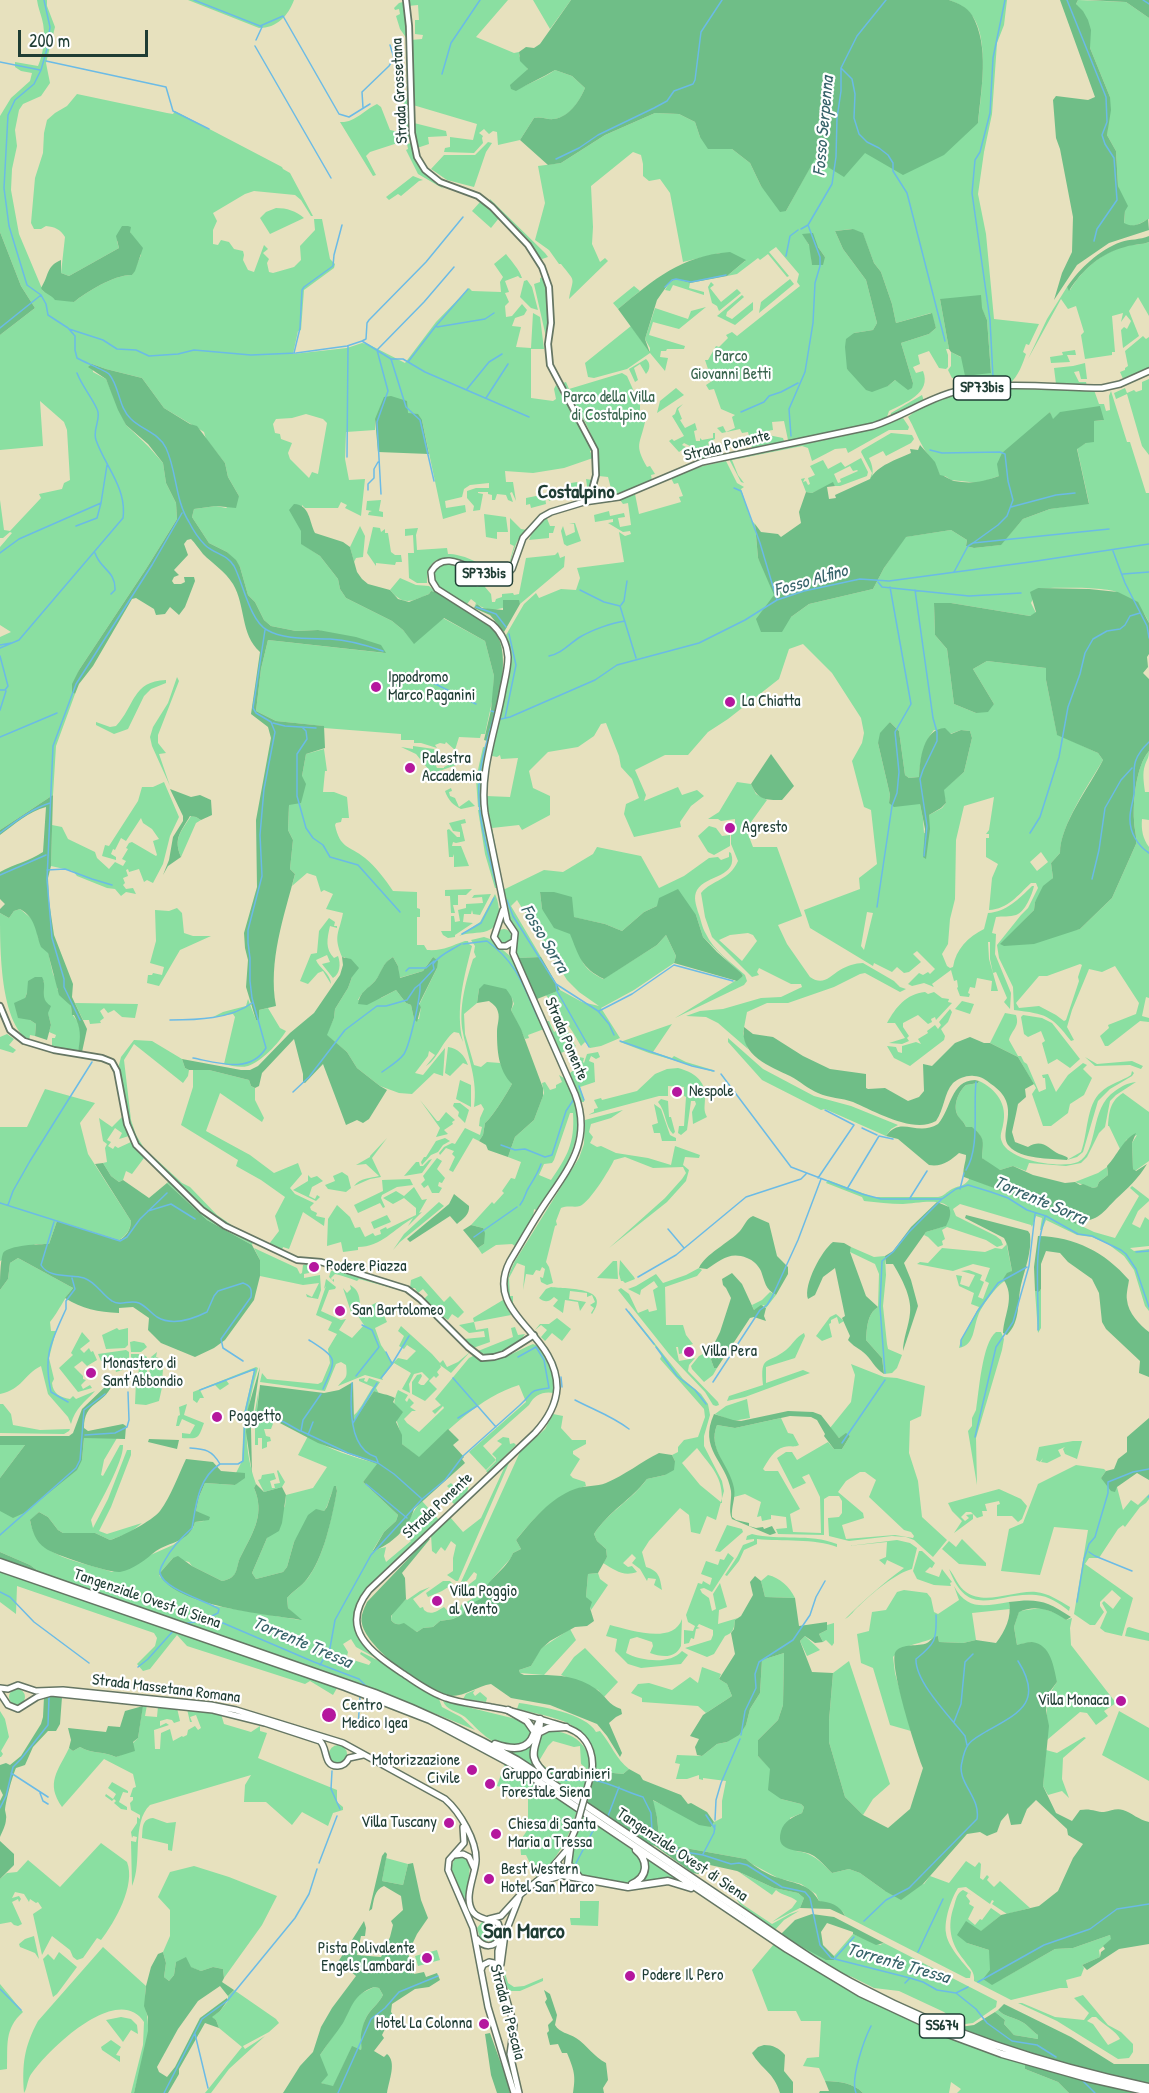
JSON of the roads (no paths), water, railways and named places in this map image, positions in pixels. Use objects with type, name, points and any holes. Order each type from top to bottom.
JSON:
[{"type":"highway","name":"Tangenziale Ovest di Siena","points":[[0,1562],[429,1714],[477,1737],[517,1760],[787,1943],[836,1974],[878,1996],[950,2030],[1004,2049],[1080,2072],[1149,2087]]},
{"type":"highway","name":"Tangenziale Ovest di Siena","points":[[0,1568],[398,1707],[490,1750],[573,1803],[808,1963],[860,1993],[972,2043],[1040,2066],[1149,2092]]},
{"type":"highway","points":[[508,1710],[527,1720],[537,1732]]},
{"type":"highway","points":[[540,1719],[531,1744],[533,1756],[538,1767],[569,1795]]},
{"type":"highway","points":[[537,1732],[548,1728],[566,1727]]},
{"type":"highway","points":[[477,1737],[509,1748],[531,1744]]},
{"type":"highway","points":[[617,1834],[641,1854],[645,1863],[641,1879],[625,1886]]},
{"type":"highway","points":[[569,1866],[571,1842]]},
{"type":"highway","points":[[557,1863],[569,1866],[580,1877]]},
{"type":"highway","points":[[557,1863],[565,1875]]},
{"type":"highway","points":[[537,1882],[565,1875],[634,1887],[659,1881],[673,1881],[705,1893]]},
{"type":"main road","name":"Strada Grossetana","points":[[406,0],[409,26],[412,132],[417,157],[424,170],[440,182],[478,196],[492,207],[528,245],[542,267],[549,287],[551,307],[549,360],[553,372],[595,450],[596,475],[589,501]]},
{"type":"main road","name":"Strada Ponente","points":[[484,1919],[501,1916],[519,1896],[557,1863],[571,1842],[592,1771],[593,1759],[587,1745],[581,1736],[566,1727],[508,1710],[453,1700],[429,1691],[373,1652],[363,1641],[356,1622],[360,1604],[369,1590],[549,1416],[556,1395],[556,1374],[549,1355],[508,1303],[504,1292],[503,1276],[542,1207],[569,1167],[578,1146],[582,1126],[574,1090],[513,951],[515,936],[507,922],[486,818],[483,793],[508,665],[506,645],[492,624],[439,591],[432,583],[431,573],[435,565],[447,561],[470,567],[492,578],[505,576],[512,569],[522,540],[542,517],[589,501],[619,497],[706,461],[873,426],[900,417],[953,393],[992,387],[1102,388],[1120,384],[1149,371]]},
{"type":"main road","name":"Strada Ponente","points":[[503,900],[502,915],[494,934],[495,941],[504,946],[521,970]]},
{"type":"main road","points":[[497,928],[506,925],[512,928]]},
{"type":"main road","points":[[504,946],[513,941]]},
{"type":"main road","points":[[0,1006],[9,1028],[19,1038],[36,1046],[112,1062],[117,1071],[126,1121],[134,1142],[200,1208],[237,1233],[294,1259],[321,1262],[410,1291],[472,1352],[482,1358],[494,1357],[511,1351],[534,1335]]},
{"type":"main road","name":"Strada Massetana Romana","points":[[0,1688],[8,1689],[15,1685],[36,1691],[60,1689],[220,1707],[275,1721],[355,1749],[445,1799],[454,1809],[462,1824]]},
{"type":"main road","points":[[0,1693],[8,1705],[14,1709],[22,1708],[28,1703],[29,1695],[24,1688]]},
{"type":"main road","points":[[5,1698],[8,1689]]},
{"type":"main road","name":"Strada Massetana Romana","points":[[28,1703],[40,1695],[54,1693],[217,1710],[320,1741],[325,1747],[330,1763],[337,1766],[344,1765],[350,1758],[363,1755]]},
{"type":"main road","points":[[326,1753],[330,1746],[337,1742]]},
{"type":"main road","points":[[348,1747],[350,1758]]},
{"type":"main road","points":[[452,1856],[464,1843],[462,1824]]},
{"type":"main road","points":[[462,1824],[473,1844],[476,1860],[469,1903],[475,1914],[498,1923],[502,1935]]},
{"type":"main road","points":[[464,1843],[473,1844]]},
{"type":"main road","points":[[452,1856],[461,1854],[469,1857],[474,1869]]},
{"type":"main road","name":"Strada di Pescaia","points":[[452,1856],[447,1864],[448,1871],[472,1925],[488,2007],[514,2093]]},
{"type":"main road","name":"Strada di Pescaia","points":[[475,1937],[480,1943],[489,1946],[496,1943],[508,1924],[519,1896]]},
{"type":"main road","name":"Strada di Pescaia","points":[[501,1978],[503,1946],[508,1924]]},
{"type":"main road","name":"Strada di Pescaia","points":[[502,1935],[498,1951],[498,1970],[514,2025],[510,2054],[519,2093]]},
{"type":"main road","points":[[481,1970],[484,1964],[490,1962],[498,1970]]},
{"type":"main road","points":[[498,2041],[506,2044],[513,2038]]},
{"type":"waterway","name":"Torrente Sorra","points":[[44,0],[50,27],[41,70],[34,84],[15,100],[8,115],[4,188],[9,226],[27,285],[41,295],[48,315],[68,328],[75,336],[77,358],[109,374],[127,414],[135,423],[155,435],[163,443],[170,457],[184,513],[205,545],[228,559],[234,566],[251,610],[261,625],[281,635],[343,640],[383,651]]},
{"type":"waterway","points":[[194,0],[262,27],[256,40]]},
{"type":"waterway","points":[[442,74],[451,43],[480,0]]},
{"type":"waterway","points":[[556,159],[579,148],[598,135],[667,101],[674,91],[693,84],[701,32],[722,0]]},
{"type":"waterway","name":"Fosso Serpenna","points":[[791,436],[789,409],[805,372],[813,323],[815,283],[820,266],[820,257],[808,225],[832,184],[836,157],[841,68],[857,36],[886,0]]},
{"type":"waterway","points":[[993,377],[990,320],[972,193],[975,160],[980,152],[990,113],[993,58],[1005,0]]},
{"type":"waterway","points":[[1067,0],[1106,97],[1107,122],[1102,135],[1114,158],[1117,200],[1097,229],[1094,241]]},
{"type":"waterway","points":[[1143,0],[1149,4]]},
{"type":"waterway","points":[[260,26],[283,16],[339,114],[349,117],[370,104]]},
{"type":"waterway","points":[[363,108],[362,92],[389,66],[394,58],[390,45]]},
{"type":"waterway","points":[[255,46],[331,178]]},
{"type":"waterway","points":[[46,61],[166,87],[173,111],[209,129]]},
{"type":"waterway","points":[[0,62],[40,70]]},
{"type":"waterway","points":[[841,68],[852,79],[855,94],[854,118],[859,134],[888,155],[893,163],[893,171],[907,193],[945,341]]},
{"type":"waterway","points":[[362,341],[366,339],[369,320],[426,262],[463,217]]},
{"type":"waterway","points":[[294,353],[300,328],[302,290],[333,266],[342,225]]},
{"type":"waterway","name":"Fosso Serpenna","points":[[801,229],[808,225]]},
{"type":"waterway","points":[[786,256],[790,236],[798,230]]},
{"type":"waterway","points":[[381,494],[377,422],[388,391],[377,350],[424,302],[454,267]]},
{"type":"waterway","points":[[665,287],[676,279],[691,282],[726,275]]},
{"type":"waterway","points":[[408,362],[468,289]]},
{"type":"waterway","points":[[0,328],[41,295]]},
{"type":"waterway","points":[[437,327],[485,319],[494,313]]},
{"type":"waterway","points":[[69,329],[103,340],[117,349],[136,350],[149,356],[178,354],[194,350],[251,355],[296,353],[347,346],[362,341],[391,359],[403,359],[425,372],[529,417]]},
{"type":"waterway","points":[[347,457],[348,346]]},
{"type":"waterway","points":[[467,389],[489,362],[502,354]]},
{"type":"waterway","points":[[391,359],[406,407],[420,420],[434,481]]},
{"type":"waterway","points":[[486,398],[508,364]]},
{"type":"waterway","points":[[0,648],[19,640],[123,518],[119,487],[95,436],[98,413],[77,373]]},
{"type":"waterway","points":[[741,412],[798,383]]},
{"type":"waterway","points":[[930,450],[942,453],[1000,452],[1005,454],[1013,500],[1007,516],[973,543]]},
{"type":"waterway","points":[[368,490],[368,484],[374,478],[374,469],[378,462]]},
{"type":"waterway","points":[[0,553],[19,539],[101,503],[107,465]]},
{"type":"waterway","points":[[734,488],[741,491],[777,600]]},
{"type":"waterway","points":[[1011,507],[1056,495],[1075,493]]},
{"type":"waterway","points":[[76,526],[97,518],[101,503]]},
{"type":"waterway","points":[[80,1020],[64,987],[64,979],[52,938],[47,880],[53,746],[76,684],[152,565],[182,513]]},
{"type":"waterway","points":[[954,572],[968,546],[973,543],[1109,529]]},
{"type":"waterway","name":"Fosso Alfino","points":[[501,719],[595,680],[617,665],[699,643],[745,620],[777,600],[804,591],[860,579],[889,581],[1149,544]]},
{"type":"waterway","points":[[1113,551],[1125,583],[1147,626],[1149,638]]},
{"type":"waterway","points":[[95,553],[113,578],[115,590],[111,594]]},
{"type":"waterway","points":[[1123,574],[1149,572]]},
{"type":"waterway","points":[[621,605],[624,601],[627,581]]},
{"type":"waterway","points":[[878,582],[882,587],[969,596],[1021,593]]},
{"type":"waterway","points":[[877,907],[892,806],[897,793],[899,772],[895,732],[911,704],[890,587]]},
{"type":"waterway","points":[[580,590],[604,602],[620,606],[636,658]]},
{"type":"waterway","points":[[915,590],[933,718],[937,732],[937,741],[920,779],[927,826],[924,856]]},
{"type":"waterway","points":[[476,607],[496,614],[506,627]]},
{"type":"waterway","points":[[1030,833],[1040,817],[1059,757],[1068,707],[1085,653],[1093,639],[1107,631],[1120,629],[1130,616],[1140,613]]},
{"type":"waterway","points":[[549,656],[590,632],[625,621]]},
{"type":"waterway","points":[[193,1058],[223,1064],[243,1064],[252,1061],[266,1048],[252,998],[248,943],[248,930],[262,876],[260,835],[264,789],[275,732],[271,722],[256,713],[253,708],[265,630]]},
{"type":"waterway","points":[[505,718],[516,665],[509,634]]},
{"type":"waterway","points":[[0,645],[11,643]]},
{"type":"waterway","points":[[0,656],[8,686],[5,690],[0,690]]},
{"type":"waterway","name":"Torrente Sorra","points":[[415,674],[476,704]]},
{"type":"waterway","points":[[0,710],[6,691]]},
{"type":"waterway","name":"Fosso Sorra","points":[[491,711],[495,712],[481,766],[479,797],[484,835],[496,884]]},
{"type":"waterway","points":[[0,737],[57,713]]},
{"type":"waterway","points":[[273,723],[316,728]]},
{"type":"waterway","points":[[302,727],[306,731],[307,739],[297,754],[297,796],[306,828],[313,838],[323,845],[330,857],[358,865],[400,912]]},
{"type":"waterway","points":[[1149,742],[1138,755],[1134,766],[1134,794],[1130,812],[1131,828],[1135,838],[1149,853]]},
{"type":"waterway","points":[[1092,879],[1105,808],[1121,780],[1132,768]]},
{"type":"waterway","points":[[0,833],[30,812],[50,803]]},
{"type":"waterway","points":[[0,875],[46,855]]},
{"type":"waterway","points":[[47,870],[65,869],[112,885]]},
{"type":"waterway","points":[[462,934],[481,923],[494,898]]},
{"type":"waterway","name":"Fosso Sorra","points":[[507,900],[513,916],[556,984],[598,1011],[609,1024],[614,1035]]},
{"type":"waterway","points":[[463,944],[487,941],[497,949],[518,975],[538,1018]]},
{"type":"waterway","points":[[382,1072],[404,1054],[412,1031],[420,984],[434,969],[433,964],[436,961],[461,944]]},
{"type":"waterway","points":[[406,971],[409,968],[426,968],[434,961]]},
{"type":"waterway","points":[[599,1011],[632,994],[674,965],[733,981]]},
{"type":"waterway","points":[[293,1092],[309,1077],[345,1030],[377,1006],[407,1000],[420,984]]},
{"type":"waterway","points":[[556,985],[557,991],[589,1047]]},
{"type":"waterway","points":[[170,1020],[202,1019],[224,1015],[252,1003]]},
{"type":"waterway","name":"Torrente Sorra","points":[[620,1041],[692,1066],[714,1071]]},
{"type":"waterway","points":[[8,1205],[30,1161],[92,1062]]},
{"type":"waterway","name":"Torrente Sorra","points":[[721,1074],[791,1167],[881,1199],[942,1199],[956,1189],[968,1185],[1008,1198],[1027,1210],[1046,1216],[1078,1234],[1092,1236],[1121,1250],[1136,1269],[1149,1307]]},
{"type":"waterway","points":[[966,1170],[975,1140],[976,1082]]},
{"type":"waterway","points":[[579,1086],[584,1100]]},
{"type":"waterway","points":[[501,1145],[515,1150],[525,1149],[545,1157],[552,1155],[566,1111],[574,1099]]},
{"type":"waterway","points":[[818,1178],[854,1125],[825,1110]]},
{"type":"waterway","points":[[862,1128],[877,1135]]},
{"type":"waterway","points":[[847,1189],[879,1136],[893,1139]]},
{"type":"waterway","points":[[520,1205],[541,1164]]},
{"type":"waterway","points":[[910,1198],[927,1171]]},
{"type":"waterway","points":[[960,1189],[964,1173]]},
{"type":"waterway","points":[[638,1277],[676,1255],[746,1197],[801,1179],[806,1174]]},
{"type":"waterway","points":[[713,1382],[760,1310],[772,1297],[798,1240],[821,1179]]},
{"type":"waterway","points":[[0,1203],[120,1241],[127,1237],[140,1219],[167,1193]]},
{"type":"waterway","points":[[885,1373],[880,1307],[882,1261],[941,1200]]},
{"type":"waterway","points":[[148,1211],[171,1204],[195,1219]]},
{"type":"waterway","points":[[474,1237],[517,1207]]},
{"type":"waterway","points":[[975,1437],[996,1347],[1013,1322],[1029,1266],[1035,1214]]},
{"type":"waterway","points":[[1038,1330],[1038,1259],[1045,1217]]},
{"type":"waterway","points":[[54,1222],[41,1265],[45,1269],[55,1274],[84,1278],[92,1282],[115,1303],[139,1303],[163,1320],[176,1321],[201,1315],[207,1312],[218,1291],[243,1283],[248,1285],[251,1297],[221,1339],[223,1348],[243,1361]]},
{"type":"waterway","points":[[668,1229],[684,1248]]},
{"type":"waterway","points":[[1136,1252],[1149,1251]]},
{"type":"waterway","points":[[961,1346],[961,1340],[977,1312],[998,1283],[1027,1267]]},
{"type":"waterway","points":[[68,1402],[51,1392],[48,1358],[66,1309],[66,1301],[75,1289],[72,1278]]},
{"type":"waterway","points":[[626,1309],[654,1344]]},
{"type":"waterway","points":[[356,1376],[379,1347],[372,1330],[362,1325]]},
{"type":"waterway","points":[[381,1378],[409,1336]]},
{"type":"waterway","points":[[309,1340],[330,1355],[332,1360],[331,1371],[323,1389]]},
{"type":"waterway","points":[[320,1665],[330,1648],[335,1620],[371,1555],[422,1499],[445,1480],[463,1456],[532,1392],[549,1388],[544,1360],[536,1347],[518,1357]]},
{"type":"waterway","points":[[656,1347],[677,1376],[695,1390],[706,1404]]},
{"type":"waterway","points":[[386,1352],[392,1364]]},
{"type":"waterway","points":[[200,1390],[255,1369],[245,1413],[243,1461],[238,1464],[220,1464]]},
{"type":"waterway","points":[[561,1377],[562,1387]]},
{"type":"waterway","points":[[453,1378],[496,1427]]},
{"type":"waterway","points":[[842,1443],[885,1380]]},
{"type":"waterway","points":[[352,1383],[351,1403],[356,1436],[361,1445],[376,1457],[378,1462]]},
{"type":"waterway","points":[[353,1423],[377,1383]]},
{"type":"waterway","points":[[85,1435],[115,1433],[127,1427],[128,1392]]},
{"type":"waterway","points":[[0,1535],[76,1468],[80,1460],[84,1410],[105,1394]]},
{"type":"waterway","points":[[321,1394],[303,1420],[301,1431],[348,1453],[378,1463],[422,1499]]},
{"type":"waterway","points":[[575,1400],[629,1429]]},
{"type":"waterway","points":[[458,1418],[477,1406]]},
{"type":"waterway","points":[[260,1414],[284,1422],[300,1431]]},
{"type":"waterway","points":[[308,1435],[313,1422]]},
{"type":"waterway","points":[[190,1448],[208,1451],[220,1464],[207,1477],[199,1493],[192,1528],[171,1551],[160,1571],[163,1579],[169,1584],[219,1609],[218,1613],[206,1619]]},
{"type":"waterway","points":[[1077,1602],[1084,1559],[1089,1544],[1095,1537],[1108,1493],[1108,1482],[1133,1472],[1149,1469]]},
{"type":"waterway","points":[[366,1484],[407,1518]]},
{"type":"waterway","points":[[1089,1552],[1132,1571]]},
{"type":"waterway","points":[[741,1735],[745,1711],[756,1688],[755,1674],[759,1662],[793,1640],[810,1615],[825,1581]]},
{"type":"waterway","name":"Torrente Tressa","points":[[0,1592],[10,1597],[34,1622],[89,1663]]},
{"type":"waterway","points":[[936,1615],[934,1641],[916,1659],[917,1668],[927,1689],[965,1736],[967,1745]]},
{"type":"waterway","name":"Torrente Tressa","points":[[183,1624],[205,1620],[223,1623],[359,1679],[367,1687]]},
{"type":"waterway","name":"Torrente Tressa","points":[[138,1667],[174,1630]]},
{"type":"waterway","points":[[954,1722],[961,1704],[965,1662],[973,1654]]},
{"type":"waterway","points":[[864,1921],[886,1900],[909,1888],[977,1819],[976,1804],[962,1776],[963,1758],[972,1741],[1018,1712],[1024,1705],[1029,1687],[1018,1661]]},
{"type":"waterway","points":[[358,1728],[360,1696]]},
{"type":"waterway","points":[[0,1808],[6,1796],[13,1767],[48,1725],[49,1697]]},
{"type":"waterway","points":[[715,1820],[716,1800],[721,1783],[740,1739]]},
{"type":"waterway","points":[[332,1771],[331,1789],[340,1809]]},
{"type":"waterway","points":[[11,1773],[48,1797]]},
{"type":"waterway","name":"Torrente Tressa","points":[[552,1775],[564,1780],[588,1780]]},
{"type":"waterway","name":"Torrente Tressa","points":[[593,1780],[643,1797],[651,1813],[652,1831],[658,1842],[665,1846],[731,1864],[747,1865],[782,1887],[805,1892],[810,1898],[820,1945],[831,1958],[910,1978],[937,1990],[956,1993],[976,2009],[987,2023],[1012,2041],[1037,2045],[1056,2057]]},
{"type":"waterway","points":[[608,1816],[619,1787]]},
{"type":"waterway","points":[[40,1793],[43,1801],[48,1804]]},
{"type":"waterway","points":[[706,1815],[715,1829]]},
{"type":"waterway","points":[[319,1863],[337,1816]]},
{"type":"waterway","points":[[703,1854],[714,1833],[715,1825]]},
{"type":"waterway","points":[[574,1867],[595,1827]]},
{"type":"waterway","points":[[164,2093],[202,2019],[227,2001],[295,1918],[309,1894],[317,1869]]},
{"type":"waterway","points":[[918,1952],[943,1899]]},
{"type":"waterway","points":[[978,1982],[1044,1945],[1090,1929],[1117,1909],[1149,1904]]},
{"type":"waterway","points":[[835,1958],[854,1937]]},
{"type":"waterway","points":[[338,2093],[371,2019],[399,1992],[438,1976]]},
{"type":"waterway","name":"Torrente Tressa","points":[[905,1983],[910,1978]]},
{"type":"waterway","points":[[956,1993],[968,1987]]},
{"type":"waterway","points":[[0,1989],[21,2010]]},
{"type":"waterway","points":[[856,2093],[856,2069],[871,2026]]},
{"type":"waterway","points":[[195,2034],[208,2088]]},
{"type":"waterway","name":"Torrente Tressa","points":[[1083,2081],[1095,2093]]},
{"type":"place","name":"Ippodromo Marco Paganini","points":[[376,687]]},
{"type":"place","name":"La Chiatta","points":[[730,702]]},
{"type":"place","name":"Palestra Accademia","points":[[410,768]]},
{"type":"place","name":"Agresto","points":[[730,828]]},
{"type":"place","name":"Nespole","points":[[677,1092]]},
{"type":"place","name":"Podere Piazza","points":[[314,1267]]},
{"type":"place","name":"San Bartolomeo","points":[[340,1311]]},
{"type":"place","name":"Villa Pera","points":[[689,1352]]},
{"type":"place","name":"Monastero di Sant'Abbondio","points":[[91,1373]]},
{"type":"place","name":"Poggetto","points":[[217,1417]]},
{"type":"place","name":"Villa Poggio al Vento","points":[[437,1601]]},
{"type":"place","name":"Villa Monaca","points":[[1121,1701]]},
{"type":"place","name":"Centro Medico Igea","points":[[329,1715]]},
{"type":"place","name":"Motorizzazione Civile","points":[[472,1770]]},
{"type":"place","name":"Gruppo Carabinieri Forestale Siena","points":[[490,1784]]},
{"type":"place","name":"Villa Tuscany","points":[[449,1823]]},
{"type":"place","name":"Chiesa di Santa Maria a Tressa","points":[[496,1834]]},
{"type":"place","name":"Best Western Hotel San Marco","points":[[489,1879]]},
{"type":"place","name":"Pista Polivalente Engels Lambardi","points":[[427,1958]]},
{"type":"place","name":"Podere Il Pero","points":[[630,1976]]},
{"type":"place","name":"Hotel La Colonna","points":[[484,2024]]},
{"type":"district","name":"Costalpino","points":[[576,493]]},
{"type":"district","name":"San Marco","points":[[524,1932]]},
{"type":"park label","name":"Parco Giovanni Betti","points":[[731,366]]},
{"type":"park label","name":"Parco della Villa di Costalpino","points":[[609,407]]}]
